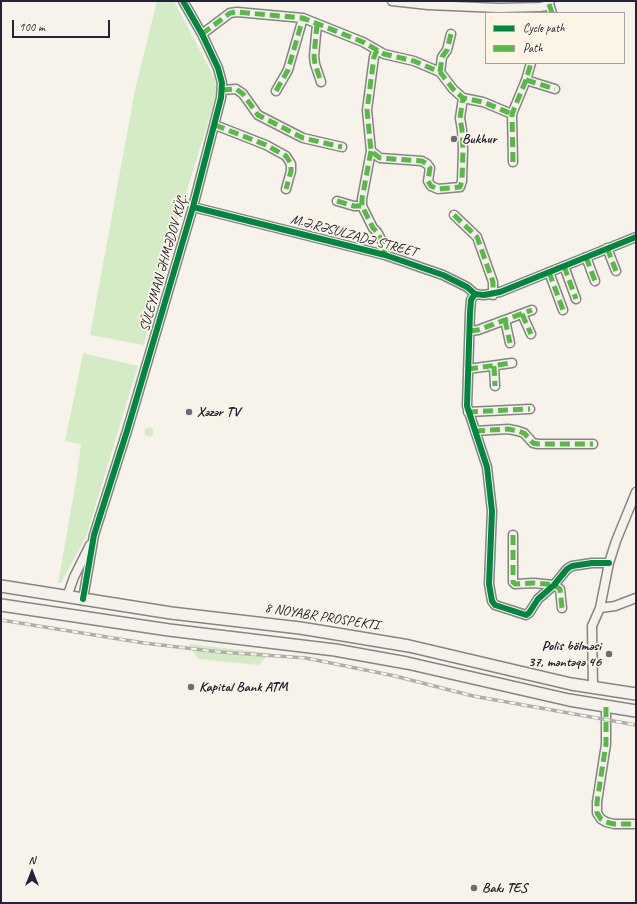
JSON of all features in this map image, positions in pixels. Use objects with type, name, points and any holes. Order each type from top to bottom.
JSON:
[{"type":"highway","name":"8 NOYABR PROSPEKTI","points":[[1,586],[171,613],[294,627],[352,636],[410,646],[593,688],[636,694]]},
{"type":"highway","points":[[63,614],[67,597]]},
{"type":"highway","points":[[80,617],[82,599]]},
{"type":"highway","points":[[1,605],[169,630],[335,650],[407,663],[538,694],[636,711]]},
{"type":"street","name":"SÜLEYMAN ƏHMƏDOV KÜÇ.","points":[[94,535],[127,431],[193,207],[220,104],[222,90],[218,68],[202,34],[182,1]]},
{"type":"street","points":[[392,1],[428,5],[499,8],[540,7],[550,3]]},
{"type":"street","points":[[202,34],[230,13],[237,12],[303,18],[363,42],[384,54],[414,61],[440,72],[453,89],[463,98],[483,102],[512,114]]},
{"type":"street","points":[[276,91],[288,70],[303,18]]},
{"type":"street","points":[[317,24],[314,64],[321,82]]},
{"type":"street","points":[[440,72],[442,57],[447,50],[451,34]]},
{"type":"street","points":[[377,50],[374,58],[367,110],[371,151],[362,206],[373,228],[383,242],[385,255]]},
{"type":"street","points":[[513,162],[512,114],[526,80],[530,64]]},
{"type":"street","points":[[526,80],[555,89]]},
{"type":"street","points":[[222,90],[236,89],[240,91],[258,115],[303,138],[342,147]]},
{"type":"street","points":[[371,151],[380,158],[422,161],[430,168],[428,181],[431,186],[438,189],[460,187],[462,181],[463,150],[460,118],[463,98]]},
{"type":"street","points":[[215,125],[266,145],[286,156],[291,164],[291,171],[286,189]]},
{"type":"street","points":[[337,201],[354,206],[362,206]]},
{"type":"street","name":"M.Ə.RƏSULZADƏ STREET","points":[[193,207],[385,255],[443,275],[467,287],[475,294]]},
{"type":"street","points":[[454,215],[477,237],[493,282],[493,294]]},
{"type":"street","points":[[609,563],[592,562],[572,566],[566,569],[554,584],[538,599],[526,615],[495,605],[492,601],[489,584],[492,511],[487,467],[467,406],[471,300],[475,294],[484,296],[493,294],[636,236]]},
{"type":"street","points":[[607,248],[616,271]]},
{"type":"street","points":[[586,257],[595,281]]},
{"type":"street","points":[[564,266],[576,299]]},
{"type":"street","points":[[549,272],[564,310]]},
{"type":"street","points":[[470,331],[478,330],[532,310]]},
{"type":"street","points":[[522,314],[531,334]]},
{"type":"street","points":[[505,320],[510,343]]},
{"type":"street","points":[[468,370],[512,363]]},
{"type":"street","points":[[494,366],[495,386]]},
{"type":"street","points":[[468,412],[530,409]]},
{"type":"street","points":[[475,431],[508,429],[518,431],[524,433],[533,443],[538,444],[593,444]]},
{"type":"street","points":[[593,688],[592,626],[600,608],[609,563],[616,541],[636,492]]},
{"type":"street","points":[[67,597],[74,577],[94,535]]},
{"type":"street","points":[[82,599],[94,535]]},
{"type":"street","points":[[513,535],[513,582],[515,584],[554,584],[560,589],[562,608]]},
{"type":"street","points":[[600,608],[615,606],[636,598]]},
{"type":"street","points":[[606,707],[606,744],[597,802],[597,813],[601,819],[606,822],[614,824],[636,824]]},
{"type":"green space","points":[[157,1],[174,1],[215,79],[217,94],[181,209],[144,345],[90,335],[135,90]]},
{"type":"green space","points":[[83,353],[138,366],[86,537],[61,583],[58,583],[81,444],[65,441]]},
{"type":"green space","points":[[147,428],[151,428],[153,432],[151,436],[147,436],[145,434],[145,430]]},
{"type":"green space","points":[[189,644],[270,653],[259,665],[198,659]]},
{"type":"railway","points":[[1,620],[144,643],[220,652],[306,658],[395,676],[473,696],[636,725]]},
{"type":"marked path","points":[[549,4],[552,12]]},
{"type":"marked path","points":[[202,34],[230,13],[237,12],[303,18],[363,42],[384,54],[414,61],[440,72],[453,89],[463,98],[483,102],[512,114]]},
{"type":"marked path","points":[[276,91],[288,70],[303,18]]},
{"type":"marked path","points":[[317,24],[314,56],[321,82]]},
{"type":"marked path","points":[[440,72],[442,57],[447,50],[451,34]]},
{"type":"marked path","points":[[377,50],[374,57],[367,110],[371,151],[380,158],[422,161],[430,168],[428,181],[431,186],[438,189],[460,187],[462,181],[463,150],[460,118],[463,98]]},
{"type":"marked path","points":[[513,162],[512,114],[531,64]]},
{"type":"marked path","points":[[526,80],[555,89]]},
{"type":"marked path","points":[[222,90],[236,89],[243,94],[258,115],[303,138],[342,147]]},
{"type":"marked path","points":[[215,125],[266,145],[286,156],[291,164],[291,171],[286,189]]},
{"type":"marked path","points":[[371,151],[362,206],[373,228],[383,243],[385,255]]},
{"type":"marked path","points":[[337,201],[354,206],[362,206]]},
{"type":"marked path","points":[[454,215],[477,237],[493,282],[493,295]]},
{"type":"marked path","points":[[607,248],[616,271]]},
{"type":"marked path","points":[[586,257],[595,281]]},
{"type":"marked path","points":[[564,266],[576,299]]},
{"type":"marked path","points":[[549,272],[563,310]]},
{"type":"marked path","points":[[470,331],[478,330],[532,310]]},
{"type":"marked path","points":[[522,314],[531,334]]},
{"type":"marked path","points":[[505,320],[510,343]]},
{"type":"marked path","points":[[468,369],[512,363]]},
{"type":"marked path","points":[[494,366],[495,386]]},
{"type":"marked path","points":[[468,412],[530,409]]},
{"type":"marked path","points":[[475,431],[508,429],[518,431],[524,433],[533,443],[538,444],[593,444]]},
{"type":"marked path","points":[[513,535],[513,582],[515,584],[534,583],[554,585],[560,589],[562,608]]},
{"type":"marked path","points":[[606,707],[606,744],[597,802],[597,813],[601,819],[606,822],[614,824],[636,824]]},
{"type":"cycle path","points":[[83,599],[94,535],[127,431],[193,207],[221,98],[222,83],[218,68],[202,34],[183,1]]},
{"type":"cycle path","points":[[193,207],[385,255],[443,275],[467,287],[475,294],[484,295],[500,292],[636,237]]},
{"type":"cycle path","points":[[475,294],[471,300],[470,313],[467,406],[487,467],[492,511],[489,584],[492,601],[495,605],[526,615],[538,599],[554,585],[567,569],[572,566],[592,563],[609,563]]},
{"type":"place","name":"Bukhur","points":[[454,139]]},
{"type":"place","name":"Xəzər TV","points":[[189,412]]},
{"type":"place","name":"Polis bölməsi 37, məntəqə 46","points":[[609,654]]},
{"type":"place","name":"Kapital Bank ATM","points":[[191,687]]},
{"type":"place","name":"Bakı TES","points":[[474,888]]}]
